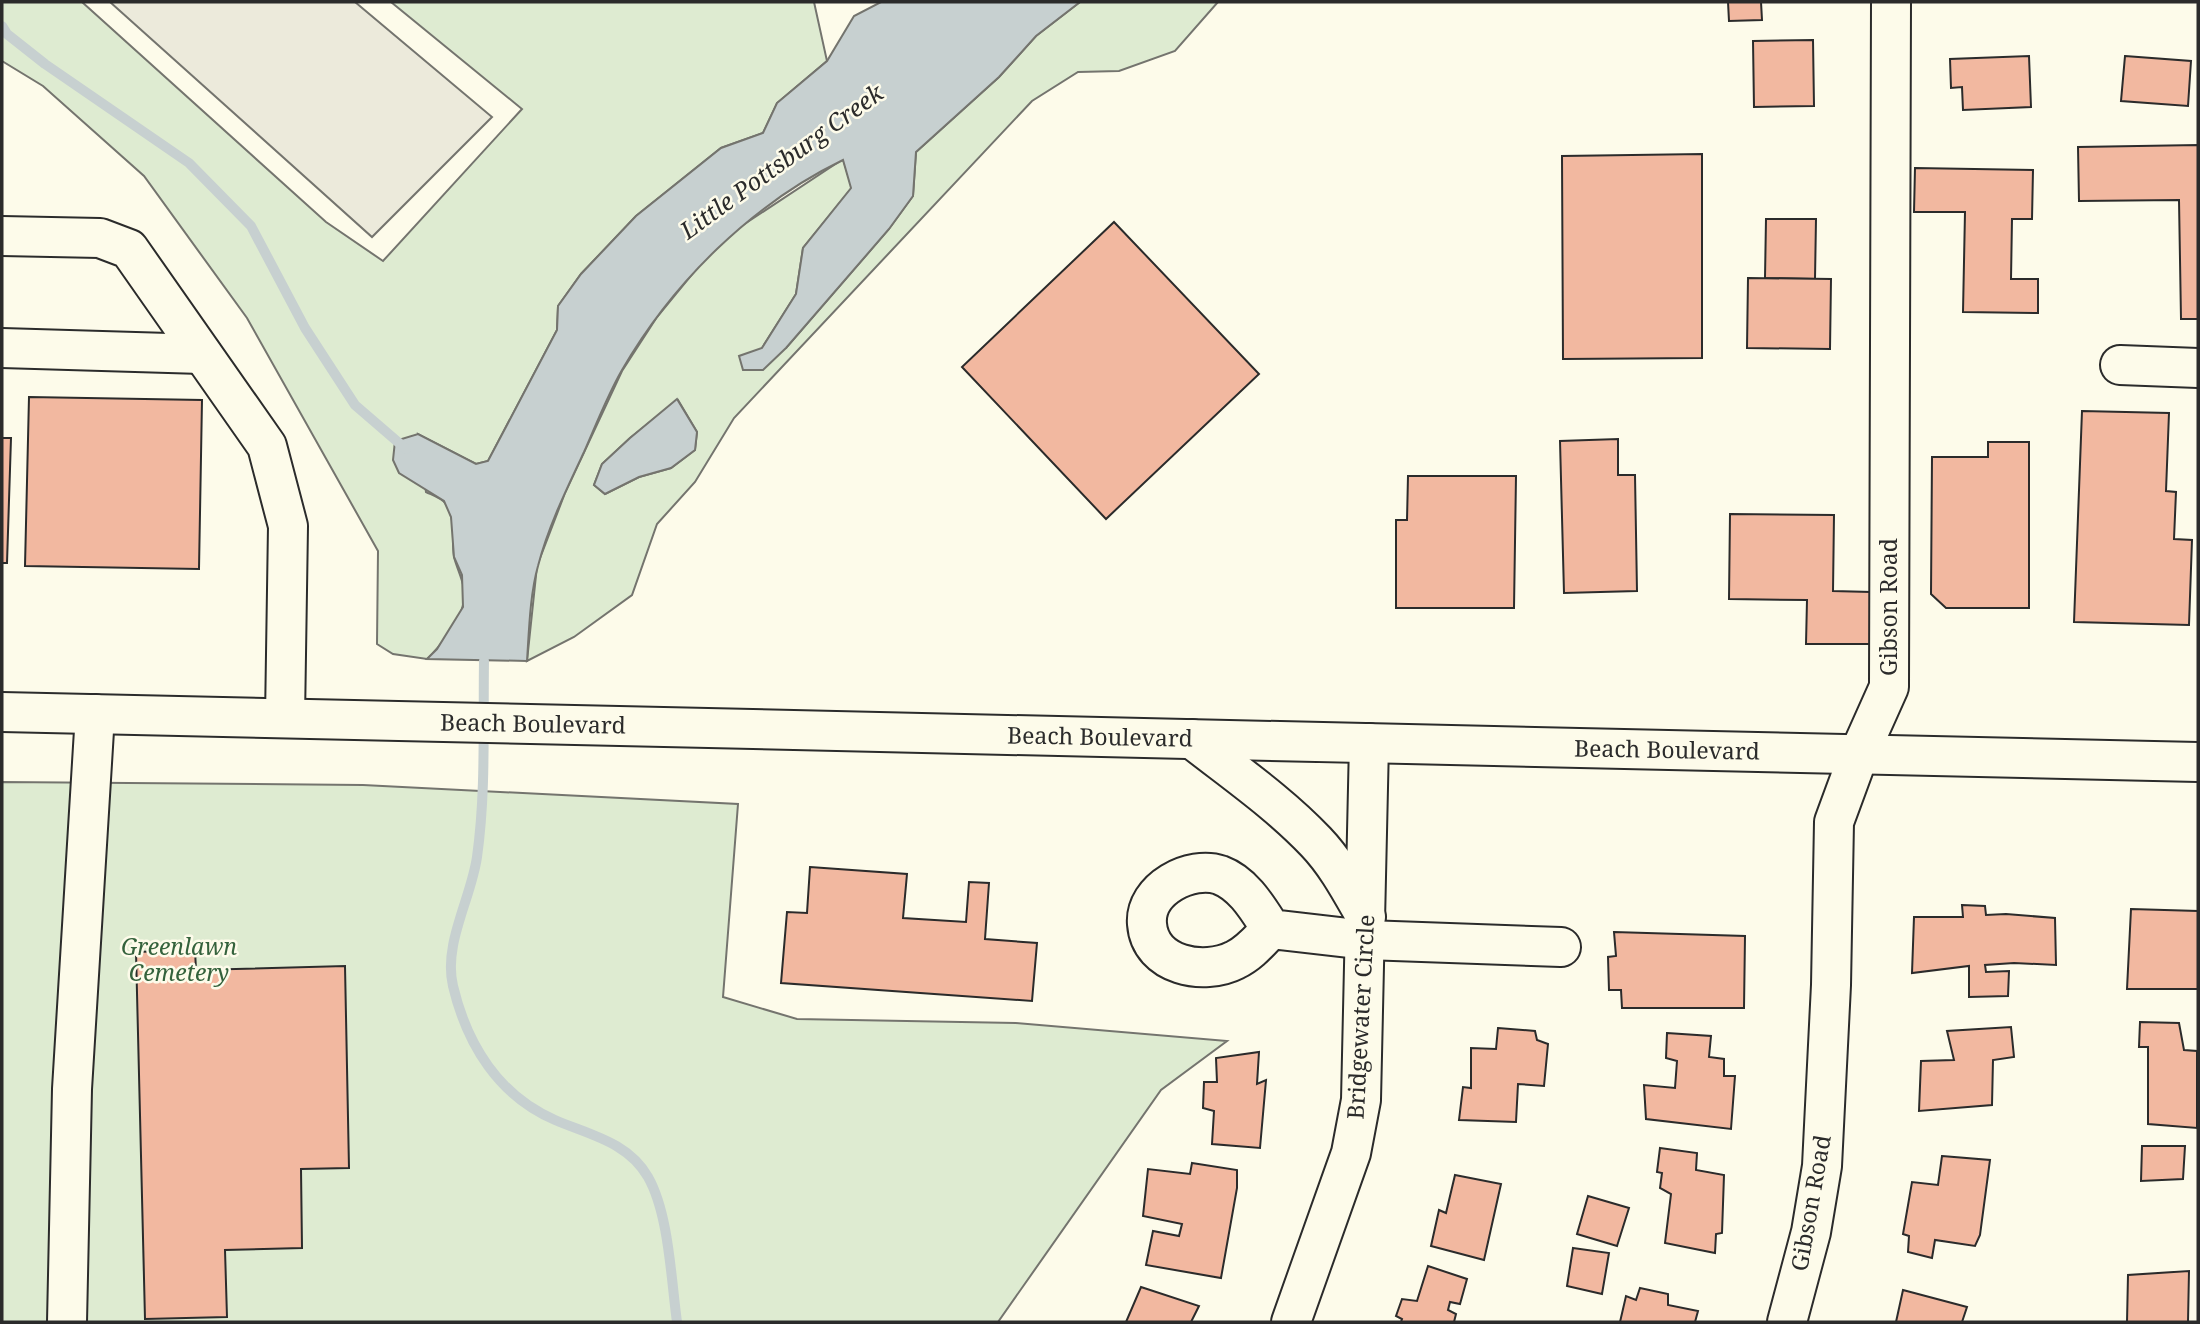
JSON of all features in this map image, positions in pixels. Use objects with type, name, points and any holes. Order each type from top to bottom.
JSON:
[{"type":"main road","name":"Gibson Road","points":[[1787,1322],[1811,1232],[1822,1166],[1831,985],[1834,822],[1859,754],[1889,687],[1892,2]]},
{"type":"main road","points":[[2,236],[100,238],[129,249],[267,446],[288,526],[285,718]]},
{"type":"main road","points":[[2,348],[202,354]]},
{"type":"main road","points":[[2120,365],[2198,368]]},
{"type":"main road","name":"Beach Boulevard","points":[[2,712],[2198,762]]},
{"type":"main road","points":[[67,1322],[72,1090],[95,714]]},
{"type":"main road","points":[[1192,739],[1271,800],[1317,842],[1343,876],[1366,929]]},
{"type":"main road","name":"Bridgewater Circle","points":[[1291,1322],[1350,1153],[1361,1100],[1369,743]]},
{"type":"main road","points":[[1271,929],[1366,929],[1561,947]]},
{"type":"green space","points":[[2,2],[82,2],[326,222],[383,261],[522,109],[391,2],[814,2],[827,61],[777,103],[763,133],[721,148],[636,216],[581,274],[558,306],[557,330],[488,461],[476,464],[418,434],[426,492],[439,498],[449,509],[454,557],[464,592],[458,619],[427,659],[393,654],[377,644],[378,551],[247,318],[144,176],[43,86],[2,61]]},
{"type":"green space","points":[[1080,2],[1218,2],[1175,51],[1119,71],[1078,72],[1032,101],[734,418],[695,482],[657,524],[632,595],[574,637],[527,661],[537,566],[565,493],[622,371],[657,317],[702,262],[740,227],[843,159],[852,188],[803,248],[796,294],[762,348],[786,348],[889,229],[913,196],[916,152],[999,77],[1036,36]],"holes":[[[678,400],[697,432],[695,450],[671,468],[639,477],[605,494],[594,485],[602,464]]]},
{"type":"green space","name":"Greenlawn Cemetery","points":[[2,782],[363,785],[738,804],[723,997],[797,1019],[1016,1023],[1227,1041],[1161,1090],[998,1322],[2,1322]]},
{"type":"shaded area","points":[[110,2],[355,2],[492,117],[372,237]]},
{"type":"water","points":[[881,2],[1080,2],[1036,36],[999,77],[916,152],[913,196],[889,229],[786,348],[763,370],[743,370],[739,356],[762,348],[796,294],[803,248],[851,188],[843,160],[777,199],[718,248],[690,276],[665,306],[622,370],[558,508],[535,577],[527,661],[427,659],[437,649],[463,607],[462,575],[454,557],[451,517],[444,501],[399,473],[393,460],[395,441],[418,434],[476,464],[488,461],[557,330],[558,306],[581,274],[636,216],[721,148],[763,133],[777,103],[827,61],[854,16]]},
{"type":"water","points":[[677,399],[697,432],[695,450],[671,468],[639,477],[605,494],[594,485],[602,464]]},
{"type":"building","points":[[1728,2],[1761,2],[1762,20],[1729,21]]},
{"type":"building","points":[[1813,40],[1814,106],[1754,107],[1753,41]]},
{"type":"building","points":[[2029,56],[2031,107],[1963,110],[1962,87],[1951,88],[1950,59]]},
{"type":"building","points":[[2125,56],[2191,61],[2188,106],[2121,101]]},
{"type":"building","points":[[2198,145],[2198,319],[2181,319],[2179,200],[2079,201],[2078,147]]},
{"type":"building","points":[[1702,154],[1702,358],[1563,359],[1562,156]]},
{"type":"building","points":[[1915,168],[2033,170],[2032,219],[2012,219],[2011,279],[2038,279],[2038,313],[1963,312],[1965,212],[1914,212]]},
{"type":"building","points":[[1766,219],[1816,219],[1815,279],[1765,278]]},
{"type":"building","points":[[1114,222],[1259,374],[1106,519],[962,367]]},
{"type":"building","points":[[1748,278],[1831,279],[1830,349],[1747,348]]},
{"type":"building","points":[[29,397],[202,400],[199,569],[25,566]]},
{"type":"building","points":[[2082,411],[2169,413],[2166,491],[2176,492],[2174,539],[2192,540],[2189,625],[2074,622]]},
{"type":"building","points":[[2,438],[11,438],[7,563],[2,563]]},
{"type":"building","points":[[1618,439],[1618,475],[1635,475],[1637,591],[1564,593],[1560,441]]},
{"type":"building","points":[[1988,442],[2029,442],[2029,608],[1946,608],[1931,594],[1932,457],[1988,457]]},
{"type":"building","points":[[1408,476],[1516,476],[1514,608],[1396,608],[1396,520],[1407,520]]},
{"type":"building","points":[[1730,514],[1834,515],[1833,591],[1871,592],[1871,644],[1806,644],[1807,600],[1729,599]]},
{"type":"building","points":[[810,867],[907,874],[903,918],[966,922],[969,882],[989,883],[985,939],[1037,943],[1032,1001],[781,983],[787,912],[807,913]]},
{"type":"building","points":[[1962,905],[1985,906],[1986,915],[2055,918],[2056,965],[1985,965],[1986,972],[2009,971],[2008,996],[1969,997],[1969,966],[1912,973],[1914,917],[1963,917]]},
{"type":"building","points":[[2131,909],[2198,911],[2198,989],[2127,989]]},
{"type":"building","points":[[1614,932],[1745,936],[1744,1008],[1622,1008],[1621,990],[1609,990],[1608,957],[1616,956]]},
{"type":"building","points":[[195,950],[196,970],[345,966],[349,1168],[301,1169],[302,1248],[225,1250],[227,1317],[145,1319],[136,952]]},
{"type":"building","points":[[2140,1022],[2179,1023],[2184,1050],[2197,1051],[2197,1128],[2148,1124],[2148,1047],[2139,1047]]},
{"type":"building","points":[[2011,1027],[2014,1057],[1993,1060],[1992,1105],[1919,1111],[1921,1061],[1954,1060],[1947,1031]]},
{"type":"building","points":[[1498,1028],[1535,1031],[1537,1040],[1548,1044],[1544,1086],[1518,1084],[1516,1122],[1459,1120],[1463,1087],[1471,1088],[1471,1048],[1496,1049]]},
{"type":"building","points":[[1667,1033],[1711,1036],[1709,1057],[1724,1059],[1724,1076],[1735,1076],[1731,1129],[1646,1119],[1644,1085],[1675,1088],[1677,1061],[1666,1058]]},
{"type":"building","points":[[1259,1052],[1257,1084],[1266,1080],[1260,1148],[1212,1144],[1214,1111],[1203,1108],[1204,1082],[1217,1082],[1216,1058]]},
{"type":"building","points":[[2142,1146],[2185,1146],[2183,1179],[2141,1181]]},
{"type":"building","points":[[1660,1148],[1697,1153],[1696,1170],[1724,1175],[1722,1233],[1716,1234],[1715,1253],[1665,1243],[1671,1194],[1660,1188],[1662,1173],[1657,1172]]},
{"type":"building","points":[[1942,1156],[1990,1160],[1980,1235],[1975,1246],[1935,1240],[1932,1258],[1908,1252],[1909,1236],[1903,1234],[1912,1182],[1938,1185]]},
{"type":"building","points":[[1192,1163],[1237,1170],[1237,1188],[1221,1278],[1146,1265],[1153,1231],[1179,1236],[1182,1224],[1143,1216],[1148,1169],[1190,1174]]},
{"type":"building","points":[[1455,1175],[1501,1184],[1484,1260],[1431,1246],[1439,1210],[1446,1213]]},
{"type":"building","points":[[1588,1196],[1629,1208],[1617,1246],[1577,1234]]},
{"type":"building","points":[[1573,1248],[1609,1253],[1602,1294],[1567,1286]]},
{"type":"building","points":[[1428,1266],[1467,1279],[1460,1304],[1450,1302],[1448,1310],[1456,1314],[1454,1322],[1401,1322],[1402,1319],[1396,1316],[1402,1299],[1417,1301]]},
{"type":"building","points":[[2189,1271],[2188,1322],[2127,1322],[2128,1275]]},
{"type":"building","points":[[1141,1287],[1199,1306],[1191,1322],[1126,1322]]},
{"type":"building","points":[[1640,1288],[1668,1294],[1668,1305],[1698,1311],[1695,1322],[1620,1322],[1626,1296],[1636,1300]]},
{"type":"building","points":[[1903,1290],[1967,1307],[1962,1322],[1896,1322]]},
{"type":"waterway","points":[[2,26],[7,34],[45,64],[189,163],[251,226],[305,328],[355,405],[406,449]]},
{"type":"waterway","name":"Little Pottsburg Creek","points":[[484,661],[480,833],[474,873],[452,954],[453,986],[459,1008],[488,1066],[517,1097],[555,1120],[607,1141],[630,1155],[640,1165],[661,1209],[677,1322]]}]
